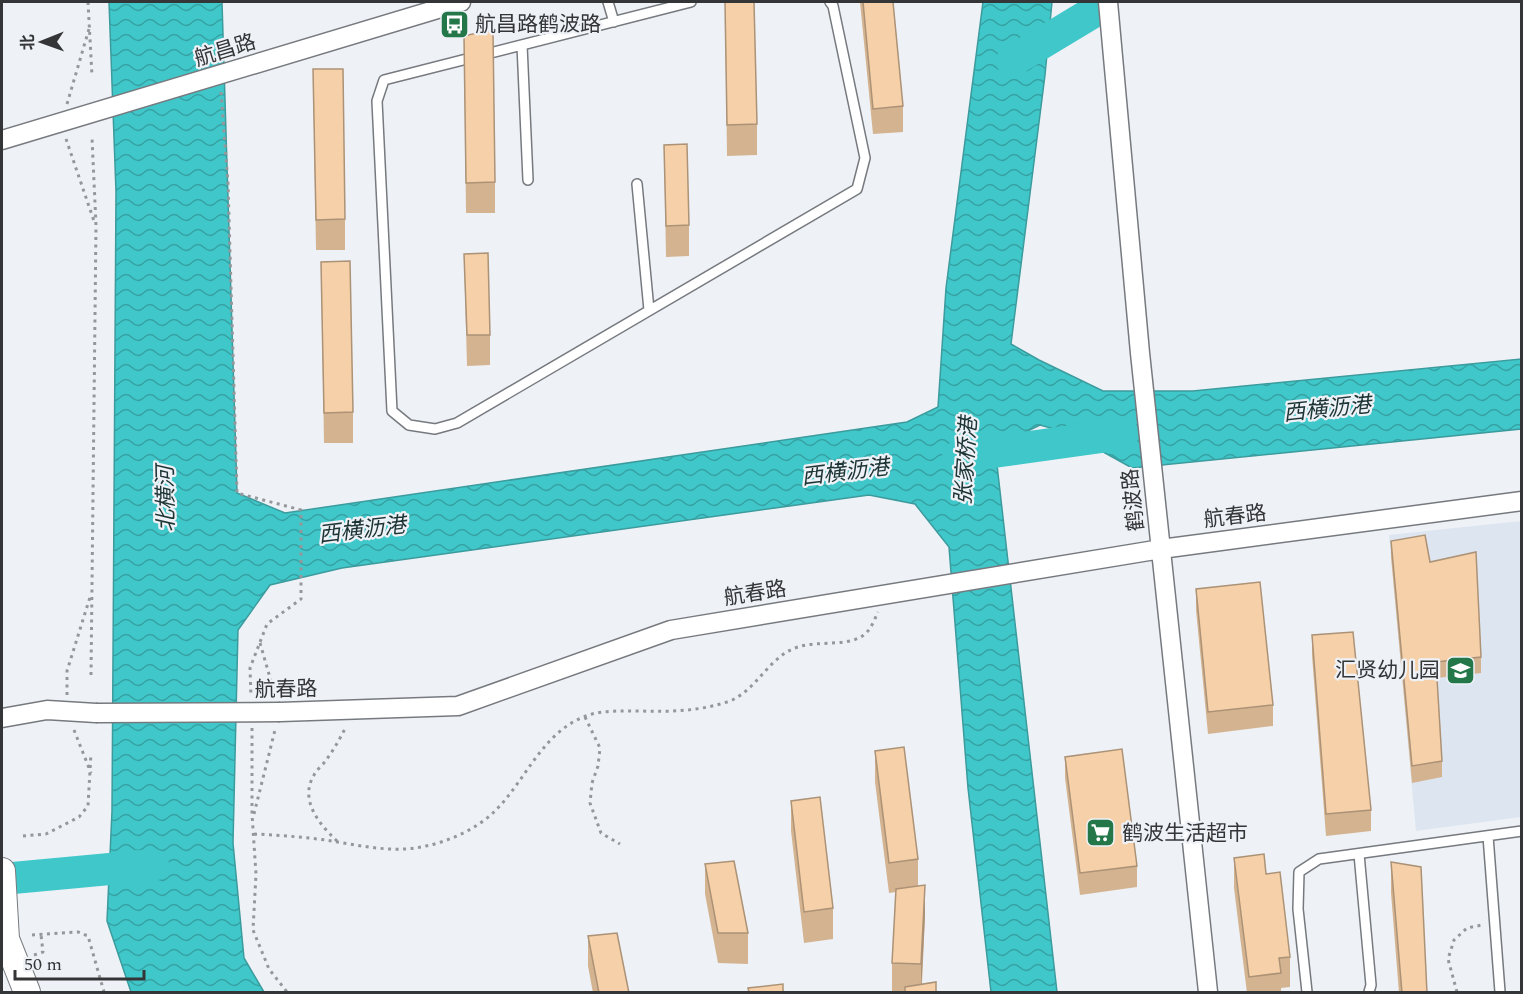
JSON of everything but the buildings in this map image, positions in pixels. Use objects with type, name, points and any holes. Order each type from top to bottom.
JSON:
[{"type":"street","name":"航昌路","points":[[2,140],[461,2]]},
{"type":"street","name":"鹤波路","points":[[1108,2],[1154,486],[1208,993]]},
{"type":"street","name":"航春路","points":[[2,718],[47,710],[280,712],[458,706],[671,630],[1161,549],[1521,501]]},
{"type":"street","points":[[2,871],[6,939],[27,993]]},
{"type":"lane","points":[[609,2],[614,22]]},
{"type":"lane","points":[[691,2],[384,80],[378,101],[392,411],[409,425],[435,429],[457,423],[857,189],[865,158],[833,6],[830,2]]},
{"type":"lane","points":[[522,45],[528,180]]},
{"type":"lane","points":[[637,184],[649,310]]},
{"type":"lane","points":[[1307,993],[1298,909],[1299,872],[1319,859],[1521,831]]},
{"type":"lane","points":[[1488,836],[1500,993]]},
{"type":"lane","points":[[1359,854],[1371,986],[1369,993]]},
{"type":"path","points":[[88,2],[92,75]]},
{"type":"path","points":[[89,29],[61,123],[96,225]]},
{"type":"path","points":[[220,74],[228,183],[237,493],[301,510],[301,599],[267,624],[250,668],[251,701]]},
{"type":"path","points":[[92,138],[96,225],[92,675]]},
{"type":"path","points":[[91,773],[67,711],[67,671],[92,589]]},
{"type":"path","points":[[254,834],[370,847],[424,847],[447,840],[463,833],[494,812],[511,792],[530,763],[560,731],[585,717],[614,711],[688,711],[725,703],[750,689],[784,653],[795,647],[819,642],[847,642],[858,639],[867,632],[887,594]]},
{"type":"path","points":[[253,818],[280,712],[260,643]]},
{"type":"path","points":[[338,842],[321,826],[311,808],[309,790],[314,775],[357,710]]},
{"type":"path","points":[[585,717],[600,748],[590,803],[601,833],[620,844]]},
{"type":"path","points":[[251,723],[256,874],[253,930],[269,969],[287,993]]},
{"type":"path","points":[[23,836],[46,834],[79,817],[88,806],[91,753]]},
{"type":"path","points":[[1457,993],[1448,958],[1454,940],[1467,928],[1495,924]]},
{"type":"path","points":[[32,935],[78,932],[88,936],[104,993]]},
{"type":"shaded area","name":"汇贤幼儿园","points":[[1521,521],[1521,817],[1416,831],[1389,535]]},
{"type":"water","points":[[109,2],[222,2],[237,493],[285,513],[907,422],[938,407],[946,288],[983,2],[1052,2],[1011,344],[1103,391],[1193,391],[1521,359],[1521,429],[1132,468],[1069,433],[1040,425],[1009,440],[996,456],[1057,992],[991,992],[968,788],[949,547],[915,504],[869,495],[342,568],[270,585],[238,630],[233,843],[244,958],[264,992],[131,992],[107,921],[112,811],[116,192]]},
{"type":"waterway","points":[[1012,61],[1095,11]]},
{"type":"waterway","name":"西横沥港","points":[[958,457],[1123,434]]},
{"type":"waterway","name":"西横沥港","points":[[2,879],[153,865]]},
{"type":"place","name":"航昌路鹤波路","points":[[454,24]]},
{"type":"place","name":"汇贤幼儿园","points":[[1461,670]]},
{"type":"place","name":"鹤波生活超市","points":[[1101,833]]},
{"type":"water label","name":"张家桥港","points":[[965,461]]},
{"type":"water label","name":"北横河","points":[[165,499]]}]
